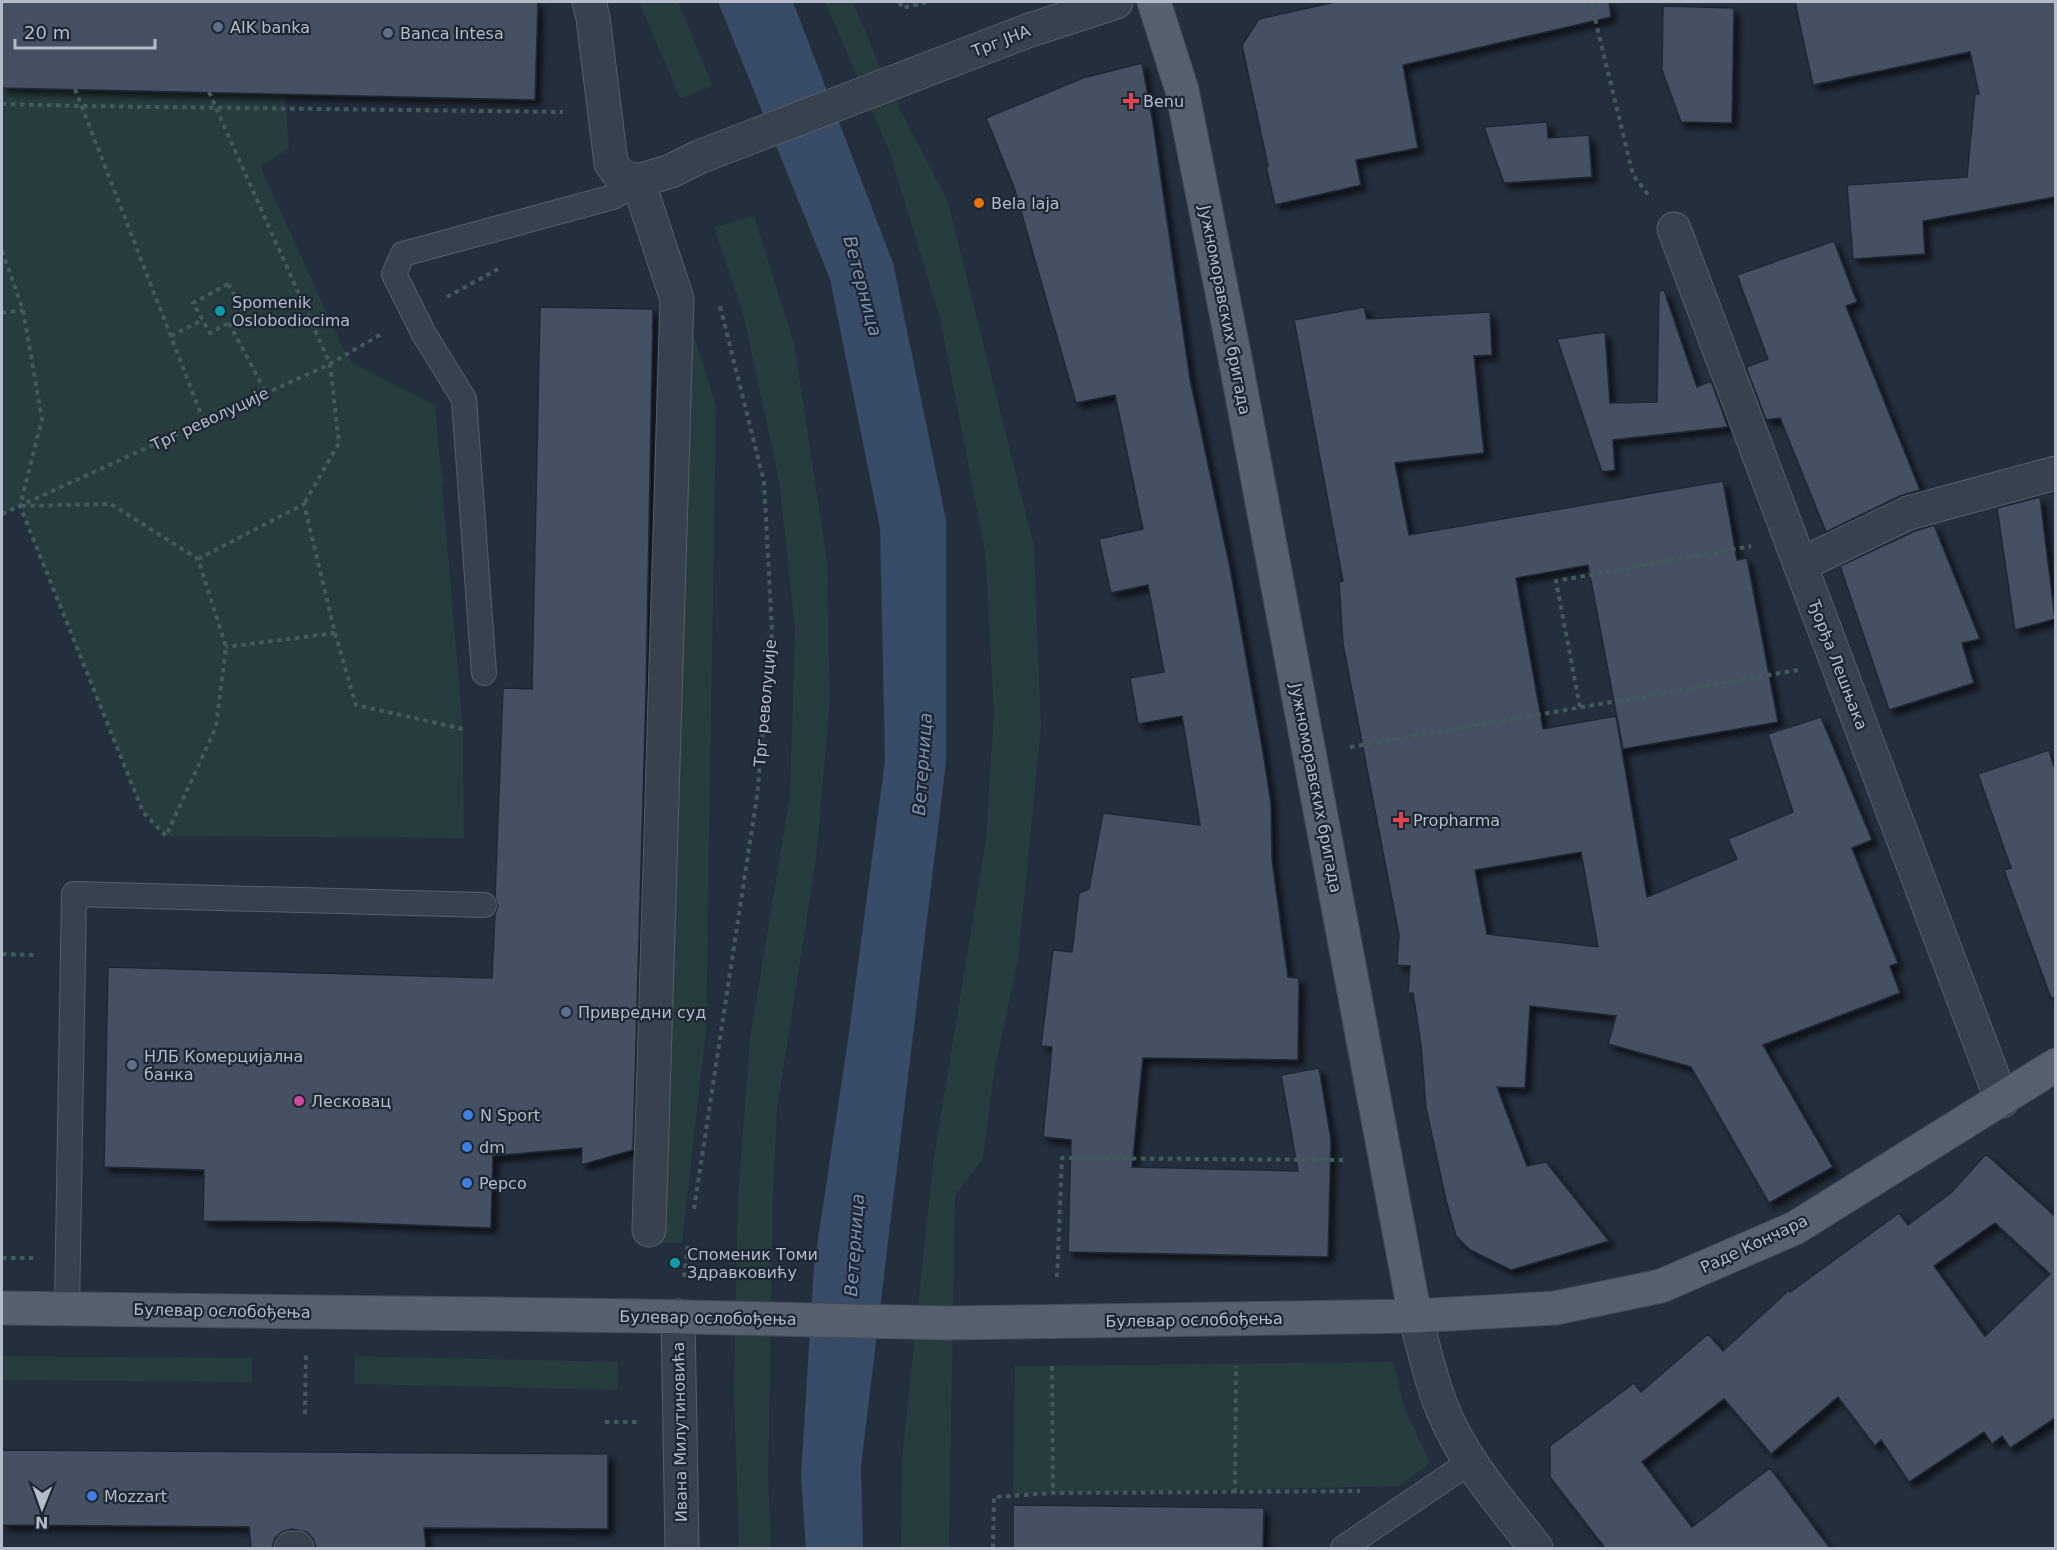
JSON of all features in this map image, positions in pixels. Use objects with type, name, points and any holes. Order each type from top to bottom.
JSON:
[{"type":"main road","name":"Јужноморавских бригада","points":[[1154,2],[1182,90],[1234,353],[1415,1316]]},
{"type":"main road","name":"Раде Кончара","points":[[1415,1316],[1555,1308],[1660,1286],[1795,1228],[2002,1101],[2055,1065]]},
{"type":"main road","name":"Булевар ослобођења","points":[[2,1308],[678,1316],[947,1323],[1415,1316]]},
{"type":"street","points":[[588,2],[593,18],[611,163],[620,176],[638,181],[677,299],[649,1230]]},
{"type":"street","name":"Трг ЈНА","points":[[638,181],[671,171],[699,157],[1038,27],[1116,2]]},
{"type":"street","name":"Ђорђа Лешњака","points":[[1674,229],[2002,1101]]},
{"type":"street","points":[[1795,552],[1908,513],[2055,473]]},
{"type":"street","name":"Ивана Милутиновића","points":[[678,1316],[682,1548]]},
{"type":"street","name":"Јужноморавских бригада","points":[[1415,1316],[1442,1408],[1470,1462],[1536,1548]]},
{"type":"street","points":[[291,1548],[297,1548]]},
{"type":"lane","points":[[484,673],[464,399],[414,315],[394,274],[404,254],[613,197],[638,181]]},
{"type":"lane","points":[[67,1309],[74,894],[484,905]]},
{"type":"lane","points":[[1343,1548],[1470,1462]]},
{"type":"path","points":[[900,2],[902,8],[928,2]]},
{"type":"path","points":[[1591,2],[1633,174],[1674,229]]},
{"type":"path","points":[[75,89],[204,422]]},
{"type":"path","points":[[198,559],[304,504],[339,443],[330,364],[209,92]]},
{"type":"path","points":[[2,104],[567,112]]},
{"type":"path","points":[[2,251],[23,310],[42,419],[20,506],[143,812],[166,836],[216,727],[226,647],[198,559],[111,504],[20,506]]},
{"type":"path","name":"Трг револуције","points":[[2,514],[330,364],[503,266]]},
{"type":"path","points":[[228,284],[245,314],[229,323],[210,333],[193,303],[228,284]]},
{"type":"path","name":"Трг револуције","points":[[696,1193],[757,796],[772,632],[764,482],[719,303]]},
{"type":"path","points":[[2,313],[23,310]]},
{"type":"path","points":[[171,336],[202,320]]},
{"type":"path","points":[[229,323],[267,393]]},
{"type":"path","points":[[304,504],[335,633],[356,705],[463,729]]},
{"type":"path","points":[[1580,707],[1556,581],[1795,552]]},
{"type":"path","points":[[226,647],[335,633]]},
{"type":"path","points":[[1309,754],[1837,664]]},
{"type":"path","points":[[1057,1277],[1062,1158],[1386,1160]]},
{"type":"path","points":[[305,1414],[306,1348]]},
{"type":"path","points":[[1052,1366],[1053,1493]]},
{"type":"path","points":[[1234,1493],[1236,1366]]},
{"type":"path","points":[[993,1548],[994,1497],[1053,1493],[1360,1491]]},
{"type":"green space","points":[[639,2],[678,2],[713,86],[680,98]]},
{"type":"green space","points":[[825,2],[853,2],[887,84],[948,202],[1034,547],[1041,728],[1018,960],[994,1073],[983,1159],[955,1195],[949,1548],[901,1548],[902,1459],[933,1163],[986,839],[994,712],[985,551],[940,318],[889,150]]},
{"type":"green space","points":[[2,88],[285,93],[289,149],[260,166],[343,348],[352,363],[435,405],[444,482],[442,484],[463,729],[464,838],[166,836],[143,812],[20,506],[2,514]]},
{"type":"green space","points":[[754,216],[794,343],[827,560],[830,700],[816,859],[777,1109],[773,1197],[768,1478],[771,1548],[739,1548],[734,1391],[738,1197],[750,1038],[790,795],[795,629],[779,480],[743,313],[714,227]]},
{"type":"green space","points":[[683,301],[716,406],[706,1031],[682,1243],[658,1243]]},
{"type":"green space","points":[[2,1356],[252,1358],[252,1382],[2,1380]]},
{"type":"green space","points":[[355,1356],[618,1362],[618,1390],[354,1384]]},
{"type":"green space","points":[[1393,1362],[1405,1410],[1430,1463],[1399,1486],[1013,1494],[1015,1366]]},
{"type":"water","name":"Ветерница","points":[[718,2],[793,2],[893,263],[946,520],[946,762],[861,1466],[863,1548],[806,1548],[801,1476],[814,1266],[848,1040],[885,761],[880,528],[830,279]]},
{"type":"building","points":[[2,2],[538,2],[535,100],[2,88]]},
{"type":"building","points":[[1335,2],[1609,2],[1611,17],[1403,65],[1418,148],[1356,160],[1361,185],[1275,205],[1242,45],[1259,19]]},
{"type":"building","points":[[1795,2],[2055,2],[2055,197],[1923,221],[1925,254],[1853,259],[1847,185],[1967,177],[1975,94],[1979,94],[1970,52],[1813,85]]},
{"type":"building","points":[[1663,6],[1734,8],[1732,123],[1681,122],[1662,70]]},
{"type":"building","points":[[1142,63],[1153,123],[1190,379],[1230,568],[1263,752],[1271,804],[1272,860],[1288,977],[1299,978],[1298,1060],[1143,1058],[1132,1167],[1298,1171],[1281,1075],[1319,1068],[1331,1140],[1328,1257],[1068,1252],[1071,1140],[1043,1137],[1052,1047],[1041,1046],[1053,950],[1072,952],[1079,893],[1089,889],[1103,813],[1200,825],[1182,716],[1138,724],[1130,678],[1164,672],[1148,585],[1111,593],[1099,539],[1143,529],[1115,395],[1076,403],[1014,187],[986,118],[1083,78]]},
{"type":"building","points":[[1547,122],[1548,138],[1589,135],[1592,177],[1504,183],[1484,127]]},
{"type":"building","points":[[1834,241],[1857,302],[1846,306],[1920,490],[1900,496],[1826,532],[1780,418],[1766,420],[1746,367],[1768,359],[1737,275]]},
{"type":"building","points":[[1664,290],[1697,387],[1711,381],[1728,427],[1613,440],[1615,470],[1602,472],[1557,339],[1605,332],[1610,403],[1657,402],[1659,291]]},
{"type":"building","points":[[540,307],[653,309],[646,693],[633,1150],[581,1165],[582,1148],[493,1156],[491,1228],[332,1222],[203,1221],[204,1170],[104,1167],[108,967],[492,978],[495,914],[498,906],[495,897],[503,688],[532,689]]},
{"type":"building","points":[[1364,307],[1367,319],[1490,312],[1492,355],[1474,356],[1484,453],[1395,463],[1409,535],[1723,481],[1737,560],[1747,558],[1778,722],[1623,749],[1588,565],[1516,578],[1543,729],[1616,716],[1647,897],[1737,859],[1728,839],[1793,812],[1768,734],[1821,717],[1872,840],[1852,848],[1898,963],[1890,966],[1900,993],[1763,1045],[1833,1167],[1769,1203],[1691,1067],[1608,1044],[1616,1016],[1530,1006],[1525,1088],[1497,1087],[1527,1166],[1546,1162],[1609,1241],[1511,1270],[1470,1250],[1456,1236],[1426,1108],[1421,1045],[1413,993],[1408,993],[1410,966],[1397,965],[1399,935],[1343,644],[1339,582],[1343,581],[1294,320]],"holes":[[[1581,852],[1598,947],[1487,934],[1475,870]]]},
{"type":"building","points":[[2040,497],[2055,619],[2015,630],[1997,508]]},
{"type":"building","points":[[1934,525],[1980,639],[1962,643],[1974,683],[1889,710],[1840,566],[1915,531]]},
{"type":"building","points":[[2049,750],[2055,770],[2055,997],[2051,998],[2004,870],[2011,868],[1978,774]]},
{"type":"building","points":[[1986,1154],[2055,1216],[2055,1418],[2010,1448],[2002,1436],[1992,1444],[1984,1432],[1909,1482],[1881,1440],[1875,1446],[1838,1397],[1771,1454],[1724,1399],[1642,1462],[1692,1527],[1770,1468],[1830,1548],[1605,1548],[1550,1477],[1550,1446],[1634,1383],[1641,1392],[1708,1334],[1723,1351],[1789,1290],[1790,1292],[1899,1213],[1908,1225],[1952,1192]],"holes":[[[1995,1223],[2050,1274],[1985,1336],[1934,1266]]]},
{"type":"building","points":[[2,1450],[608,1454],[608,1529],[424,1528],[426,1548],[316,1548],[307,1532],[291,1529],[275,1538],[272,1548],[251,1548],[249,1527],[2,1525]]},
{"type":"building","points":[[1013,1505],[1264,1508],[1263,1548],[1013,1548]]},
{"type":"place","name":"AIK banka","points":[[218,27]]},
{"type":"place","name":"Banca Intesa","points":[[388,33]]},
{"type":"place","name":"Benu","points":[[1131,101]]},
{"type":"place","name":"Bela laja","points":[[979,203]]},
{"type":"place","name":"Spomenik Oslobodiocima","points":[[220,311]]},
{"type":"place","name":"Propharma","points":[[1401,820]]},
{"type":"place","name":"Привредни суд","points":[[566,1012]]},
{"type":"place","name":"НЛБ Комерцијална банка","points":[[132,1065]]},
{"type":"place","name":"Лесковац","points":[[299,1101]]},
{"type":"place","name":"N Sport","points":[[468,1115]]},
{"type":"place","name":"dm","points":[[467,1147]]},
{"type":"place","name":"Pepco","points":[[467,1183]]},
{"type":"place","name":"Споменик Томи Здравковићу","points":[[675,1263]]},
{"type":"place","name":"Mozzart","points":[[92,1496]]}]
